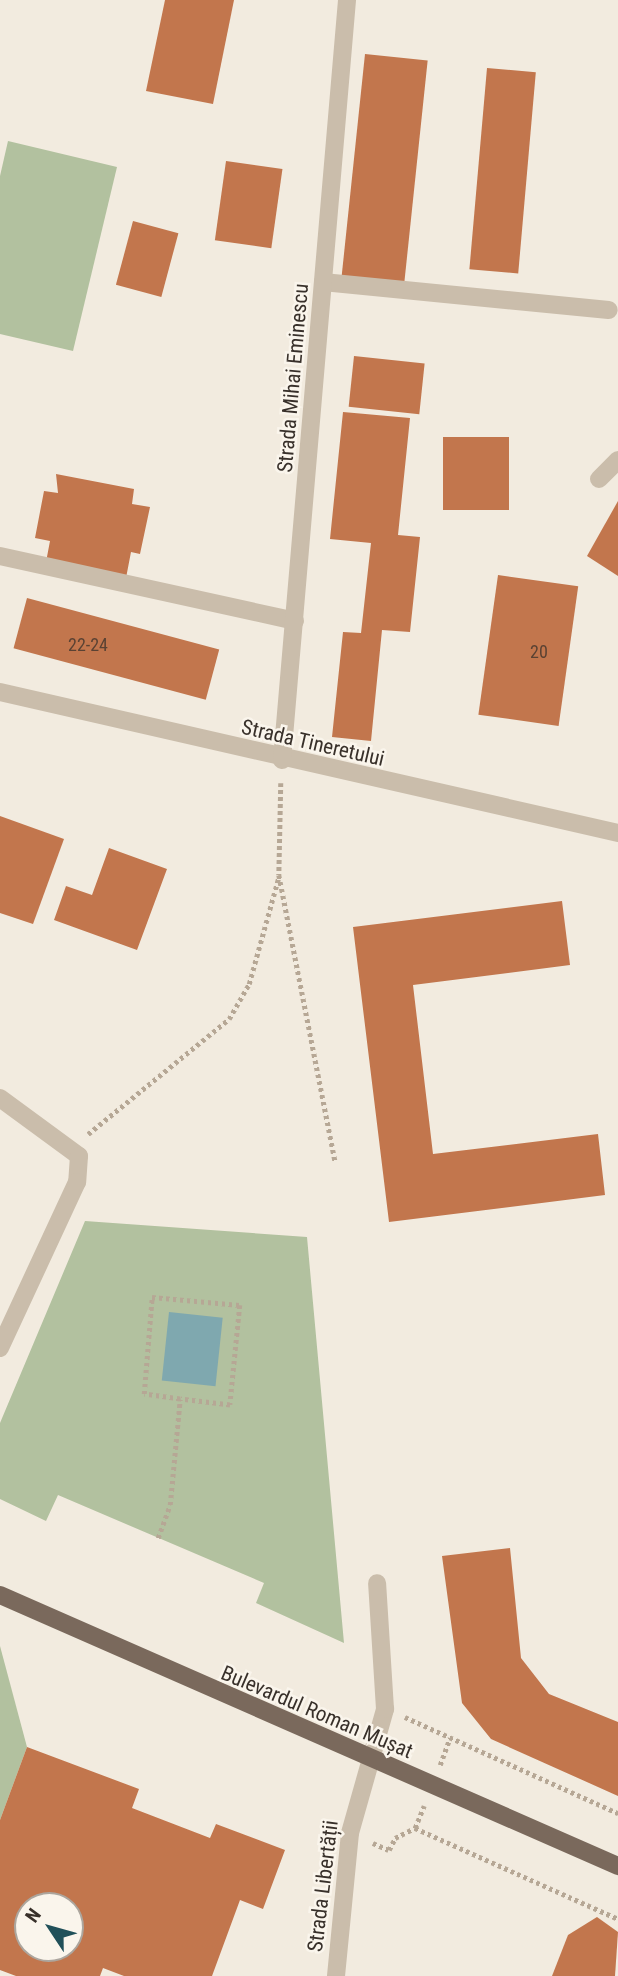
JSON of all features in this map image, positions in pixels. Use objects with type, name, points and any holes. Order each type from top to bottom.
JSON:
[{"type":"main road","name":"Bulevardul Roman Mușat","points":[[0,1595],[370,1762],[618,1866]]},
{"type":"street","name":"Strada Mihai Eminescu","points":[[282,760],[347,0]]},
{"type":"street","points":[[323,282],[609,310]]},
{"type":"street","points":[[599,479],[618,460]]},
{"type":"street","points":[[0,556],[295,621]]},
{"type":"street","name":"Strada Tineretului","points":[[0,692],[282,760],[618,833]]},
{"type":"street","points":[[0,1098],[74,1147],[77,1182],[0,1348]]},
{"type":"street","name":"Strada Libertății","points":[[336,1976],[350,1833],[385,1709],[377,1583]]},
{"type":"path","points":[[282,760],[279,875],[335,1161]]},
{"type":"path","points":[[74,1147],[229,1019],[248,984],[279,875]]},
{"type":"path","points":[[152,1297],[240,1305],[230,1405],[180,1399],[144,1394],[152,1297]]},
{"type":"path","points":[[158,1538],[170,1505],[180,1399]]},
{"type":"path","points":[[385,1709],[618,1813]]},
{"type":"path","points":[[350,1833],[389,1850],[395,1838],[415,1828],[618,1919]]},
{"type":"green space","points":[[8,141],[117,167],[73,351],[0,334],[0,176]]},
{"type":"green space","points":[[85,1221],[307,1237],[344,1643],[256,1603],[264,1583],[58,1495],[46,1521],[0,1499],[0,1423]]},
{"type":"green space","points":[[0,1646],[27,1747],[0,1820]]},
{"type":"water","points":[[169,1312],[223,1318],[215,1386],[162,1381]]},
{"type":"building","points":[[165,0],[234,0],[213,104],[146,91]]},
{"type":"building","points":[[365,54],[428,61],[404,285],[341,279]]},
{"type":"building","points":[[487,68],[536,72],[518,274],[469,269]]},
{"type":"building","points":[[226,161],[282,169],[271,248],[215,240]]},
{"type":"building","points":[[133,221],[178,233],[161,297],[116,285]]},
{"type":"building","points":[[354,356],[425,363],[419,414],[349,407]]},
{"type":"building","points":[[343,412],[410,418],[398,535],[420,537],[410,632],[382,630],[371,741],[332,737],[343,632],[361,633],[371,543],[330,539]]},
{"type":"building","points":[[443,437],[509,437],[509,510],[443,510]]},
{"type":"building","points":[[56,474],[134,489],[132,504],[150,507],[140,554],[131,552],[126,578],[46,562],[50,541],[35,538],[44,491],[58,493]]},
{"type":"building","points":[[618,501],[618,576],[587,556]]},
{"type":"building","points":[[498,575],[578,586],[559,726],[478,715]]},
{"type":"building","points":[[27,598],[219,650],[206,700],[14,648]]},
{"type":"building","points":[[0,816],[64,839],[33,924],[0,913]]},
{"type":"building","points":[[109,848],[167,869],[137,950],[54,920],[66,886],[92,895]]},
{"type":"building","points":[[562,901],[570,965],[413,985],[433,1154],[598,1134],[605,1195],[389,1222],[353,927]]},
{"type":"building","points":[[510,1548],[521,1658],[549,1694],[618,1722],[618,1796],[491,1739],[462,1703],[442,1556]]},
{"type":"building","points":[[27,1747],[139,1789],[132,1808],[210,1838],[216,1824],[285,1850],[263,1909],[240,1900],[212,1976],[124,1976],[103,1968],[100,1976],[16,1976],[0,1970],[0,1820]]},
{"type":"building","points":[[597,1917],[618,1932],[615,1976],[552,1976],[568,1935]]}]
